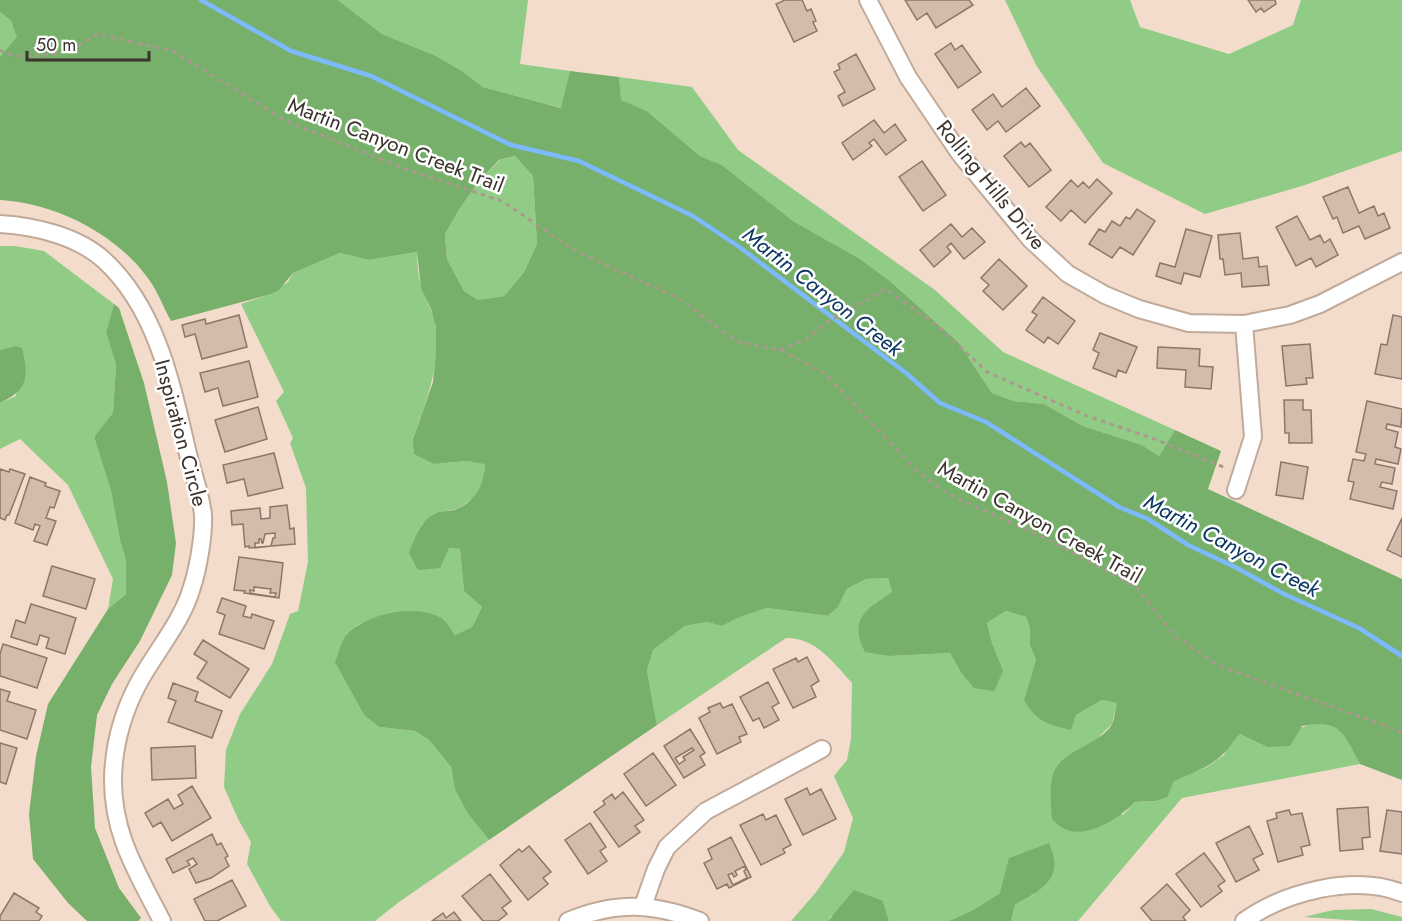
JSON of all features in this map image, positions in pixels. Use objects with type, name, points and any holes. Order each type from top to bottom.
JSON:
[{"type":"street","name":"Rolling Hills Drive","points":[[868,0],[908,77],[960,154],[1031,240],[1068,274],[1105,295],[1139,309],[1189,322],[1244,324],[1290,315],[1320,304],[1402,262]]},
{"type":"street","name":"Inspiration Circle","points":[[0,224],[18,225],[60,235],[82,246],[104,260],[144,310],[170,378],[203,516],[192,589],[176,623],[137,687],[123,719],[113,777],[117,822],[130,859],[162,921]]},
{"type":"street","points":[[1238,482],[1253,437],[1244,324]]},
{"type":"street","points":[[643,906],[667,847],[706,811],[822,749]]},
{"type":"street","points":[[1244,921],[1286,898],[1349,885],[1391,889],[1402,893]]},
{"type":"street","points":[[568,921],[599,910],[643,906],[670,911],[700,921]]},
{"type":"path","name":"Martin Canyon Creek Trail","points":[[0,50],[5,54],[36,57],[68,51],[96,34],[173,51],[286,121],[405,168],[502,201],[574,250],[682,300],[739,342],[780,350],[824,373],[915,469],[948,494],[1051,541],[1136,586],[1174,635],[1217,665],[1402,732]]},
{"type":"path","points":[[780,350],[807,339],[828,322],[885,289],[938,326],[987,372],[1087,416],[1152,438],[1238,482]]},
{"type":"green space","points":[[0,0],[338,0],[382,34],[434,55],[462,71],[483,87],[561,108],[570,71],[619,77],[621,100],[647,111],[700,156],[722,165],[793,221],[860,259],[890,281],[958,342],[992,393],[1014,401],[1044,404],[1083,426],[1142,445],[1159,456],[1175,430],[1221,451],[1208,489],[1402,579],[1402,780],[1360,764],[1350,744],[1340,731],[1325,724],[1302,726],[1290,746],[1267,747],[1240,734],[1216,760],[1174,781],[1167,797],[1155,801],[1135,802],[1120,815],[1101,826],[1081,832],[1072,831],[1052,819],[1053,773],[1068,756],[1098,738],[1111,726],[1117,703],[1102,700],[1076,715],[1071,730],[1049,724],[1038,718],[1024,700],[1036,659],[1030,646],[1030,628],[1026,617],[1006,611],[987,623],[1003,671],[994,691],[974,688],[960,671],[950,653],[890,656],[865,652],[858,632],[862,616],[874,604],[892,592],[888,578],[866,579],[847,589],[838,607],[828,616],[767,608],[722,626],[707,622],[685,626],[653,650],[647,671],[657,725],[489,840],[468,814],[455,790],[451,767],[429,740],[415,731],[379,727],[364,715],[335,662],[343,640],[351,631],[375,617],[405,611],[420,611],[444,620],[455,635],[472,627],[482,607],[464,591],[460,549],[449,548],[440,568],[418,570],[409,553],[418,531],[429,517],[457,509],[470,501],[481,485],[485,464],[467,461],[434,464],[414,454],[413,439],[433,382],[436,354],[436,327],[421,288],[417,252],[369,260],[340,253],[293,273],[279,290],[268,295],[171,321],[147,277],[134,261],[101,234],[62,214],[21,202],[0,200],[0,57],[17,37],[11,21],[0,12]],"holes":[[[515,156],[533,176],[537,244],[524,272],[504,296],[478,300],[464,291],[447,259],[445,234],[480,180],[499,160]]]},
{"type":"green space","points":[[338,0],[528,0],[520,64],[570,71],[562,108],[483,87],[462,71],[434,55],[382,34]]},
{"type":"green space","points":[[1005,0],[1130,0],[1140,27],[1229,54],[1293,25],[1301,0],[1402,0],[1402,151],[1302,186],[1205,214],[1103,163],[1036,65]]},
{"type":"green space","points":[[0,12],[11,21],[18,37],[0,57]]},
{"type":"green space","points":[[619,77],[692,87],[738,150],[935,290],[1003,352],[1175,430],[1159,456],[1142,445],[1083,426],[1044,404],[1014,401],[992,393],[958,342],[890,281],[860,259],[793,221],[722,165],[700,156],[647,111],[620,100]]},
{"type":"green space","points":[[515,156],[533,176],[537,244],[524,272],[504,296],[478,300],[464,291],[447,259],[445,234],[480,180],[500,160]]},
{"type":"green space","points":[[0,246],[44,251],[114,304],[106,332],[116,365],[113,414],[94,437],[111,491],[126,561],[126,594],[108,609],[113,579],[68,485],[20,439],[0,449],[0,403],[16,396],[15,346],[0,350]]},
{"type":"green space","points":[[417,252],[421,284],[435,323],[437,353],[432,382],[413,439],[434,464],[467,461],[485,463],[484,480],[474,498],[457,509],[435,513],[421,526],[449,548],[460,549],[464,591],[482,607],[472,627],[455,635],[444,620],[390,614],[359,624],[343,640],[336,662],[364,715],[379,727],[415,731],[429,740],[451,767],[455,790],[468,814],[489,840],[375,921],[281,921],[247,864],[251,842],[224,787],[226,750],[240,714],[272,664],[290,614],[298,611],[308,562],[306,488],[290,443],[293,438],[276,401],[284,392],[241,304],[268,295],[288,282],[293,273],[340,253],[369,260]]},
{"type":"green space","points":[[114,304],[119,308],[144,383],[167,482],[176,543],[172,575],[140,641],[112,684],[97,715],[91,767],[95,828],[119,888],[141,918],[138,921],[87,921],[68,903],[33,859],[29,814],[36,756],[48,704],[108,609],[126,594],[126,561],[111,491],[94,437],[113,413],[116,365],[106,332]]},
{"type":"green space","points":[[15,346],[22,348],[25,367],[24,382],[16,393],[0,403],[0,350]]},
{"type":"green space","points":[[888,578],[892,592],[875,603],[890,656],[950,653],[960,671],[993,646],[987,623],[1006,611],[1026,617],[1030,628],[1030,646],[1036,659],[1024,700],[1071,729],[1076,715],[1102,700],[1117,703],[1112,724],[1096,740],[1071,754],[1123,815],[1135,802],[1155,801],[1174,781],[1207,767],[1224,755],[1231,742],[1240,734],[1267,747],[1305,726],[1326,723],[1344,734],[1360,764],[1182,798],[1078,921],[1011,921],[1015,905],[1035,894],[1000,893],[973,910],[949,921],[889,921],[883,901],[831,916],[828,921],[791,921],[817,891],[844,852],[853,818],[834,776],[847,760],[851,739],[852,683],[831,660],[815,647],[806,642],[786,638],[657,725],[647,671],[653,650],[685,626],[707,622],[722,626],[767,608],[828,616],[838,607],[847,589],[866,579]]},
{"type":"green space","points":[[1049,843],[1054,859],[1052,876],[1042,888],[1015,905],[1011,921],[949,921],[973,910],[1000,893],[1009,858]]},
{"type":"green space","points":[[854,890],[883,901],[889,921],[828,921]]},
{"type":"green space","points":[[1371,909],[1402,917],[1402,921],[1304,917],[1333,910]]},
{"type":"building","points":[[785,0],[802,0],[807,11],[811,9],[817,31],[794,42],[776,4]]},
{"type":"building","points":[[905,0],[969,0],[973,5],[936,28],[927,13],[917,20]]},
{"type":"building","points":[[1248,0],[1275,0],[1276,4],[1264,12],[1261,8],[1256,12]]},
{"type":"building","points":[[951,43],[955,50],[962,45],[981,72],[958,88],[935,54]]},
{"type":"building","points":[[856,54],[875,89],[843,106],[838,96],[845,92],[834,72],[840,69],[838,64]]},
{"type":"building","points":[[1026,88],[1040,106],[1006,132],[998,121],[987,130],[972,110],[993,94],[1002,107]]},
{"type":"building","points":[[874,120],[884,133],[895,124],[906,140],[886,155],[874,139],[869,143],[872,146],[853,160],[842,143]]},
{"type":"building","points":[[1021,142],[1025,147],[1030,143],[1051,170],[1029,187],[1004,156]]},
{"type":"building","points":[[922,161],[946,195],[923,211],[899,177]]},
{"type":"building","points":[[1097,179],[1112,193],[1085,223],[1071,210],[1061,221],[1046,207],[1071,180],[1078,187],[1083,182],[1089,188]]},
{"type":"building","points":[[1348,187],[1359,213],[1374,206],[1378,216],[1384,213],[1390,228],[1365,239],[1359,226],[1343,233],[1337,217],[1333,219],[1323,197]]},
{"type":"building","points":[[1137,209],[1155,221],[1133,255],[1120,247],[1112,258],[1089,244],[1099,229],[1105,232],[1112,221],[1120,226],[1126,217],[1130,219]]},
{"type":"building","points":[[1297,216],[1310,240],[1320,235],[1324,243],[1330,239],[1338,255],[1316,267],[1311,258],[1296,266],[1276,227]]},
{"type":"building","points":[[951,224],[962,237],[972,228],[985,242],[964,259],[951,243],[947,247],[951,252],[934,267],[920,250]]},
{"type":"building","points":[[1186,229],[1212,236],[1200,277],[1184,273],[1181,284],[1156,276],[1160,263],[1175,267]]},
{"type":"building","points":[[1240,233],[1243,259],[1258,257],[1259,267],[1267,266],[1269,285],[1242,287],[1241,273],[1225,275],[1223,259],[1220,259],[1218,235]]},
{"type":"building","points":[[999,259],[1027,286],[1003,310],[983,291],[989,285],[981,278]]},
{"type":"building","points":[[1043,297],[1075,321],[1058,344],[1048,337],[1044,343],[1026,330],[1037,315],[1032,312]]},
{"type":"building","points":[[239,315],[247,347],[202,359],[195,334],[185,337],[182,325],[205,319],[206,324]]},
{"type":"building","points":[[1393,315],[1402,317],[1402,379],[1375,374],[1381,344],[1387,345]]},
{"type":"building","points":[[1100,333],[1137,347],[1126,373],[1118,370],[1116,377],[1093,368],[1099,353],[1093,350]]},
{"type":"building","points":[[1310,344],[1313,378],[1306,378],[1307,384],[1286,386],[1282,346]]},
{"type":"building","points":[[1158,347],[1200,349],[1199,366],[1213,367],[1211,389],[1185,387],[1186,370],[1157,368]]},
{"type":"building","points":[[249,361],[258,397],[223,406],[218,388],[205,392],[200,373]]},
{"type":"building","points":[[1284,400],[1303,400],[1303,410],[1311,410],[1312,443],[1289,443],[1289,433],[1285,433]]},
{"type":"building","points":[[1367,401],[1402,409],[1401,427],[1387,424],[1386,429],[1398,432],[1395,447],[1401,449],[1398,464],[1376,459],[1375,464],[1395,468],[1392,484],[1382,482],[1380,487],[1397,491],[1393,509],[1350,499],[1354,482],[1348,481],[1353,459],[1364,461],[1366,454],[1356,452]]},
{"type":"building","points":[[258,407],[267,439],[225,452],[215,420]]},
{"type":"building","points":[[274,453],[283,488],[248,496],[244,479],[227,483],[223,465]]},
{"type":"building","points":[[1281,462],[1308,467],[1303,499],[1276,495]]},
{"type":"building","points":[[0,469],[9,472],[10,469],[25,474],[5,520],[0,518]]},
{"type":"building","points":[[30,477],[46,483],[45,486],[60,491],[54,508],[50,507],[46,518],[56,521],[47,545],[34,541],[40,526],[35,524],[33,530],[15,523]]},
{"type":"building","points":[[287,505],[290,529],[294,528],[295,544],[271,546],[275,533],[265,534],[263,543],[259,539],[255,547],[245,547],[243,524],[232,525],[231,511],[260,508],[261,519],[270,518],[270,507]]},
{"type":"building","points":[[1402,518],[1402,557],[1387,550]]},
{"type":"building","points":[[239,557],[283,563],[279,598],[244,593],[245,591],[234,590]],"holes":[[[254,587],[271,589],[270,593],[276,593],[275,597],[250,593],[250,590],[254,591]]]},
{"type":"building","points":[[52,566],[95,579],[86,609],[43,596]]},
{"type":"building","points":[[222,598],[246,606],[243,616],[251,618],[252,614],[274,621],[264,649],[219,634],[225,615],[217,612]]},
{"type":"building","points":[[31,604],[76,618],[65,654],[46,648],[49,638],[40,635],[37,645],[11,637],[16,620],[25,623]]},
{"type":"building","points":[[203,640],[249,669],[230,698],[197,678],[207,662],[194,654]]},
{"type":"building","points":[[3,644],[47,658],[37,688],[0,676],[0,654]]},
{"type":"building","points":[[807,657],[819,681],[811,686],[816,697],[793,708],[773,669],[796,658],[798,662]]},
{"type":"building","points":[[768,682],[779,703],[772,707],[779,720],[764,728],[759,718],[753,721],[740,697]]},
{"type":"building","points":[[173,683],[198,692],[195,701],[222,711],[212,738],[168,722],[176,701],[168,698]]},
{"type":"building","points":[[0,689],[10,692],[7,701],[36,710],[27,739],[0,730]]},
{"type":"building","points":[[720,703],[723,708],[732,704],[747,734],[739,737],[741,742],[717,754],[699,718],[710,712],[708,708]]},
{"type":"building","points":[[690,729],[705,753],[700,756],[705,765],[684,778],[664,746]],"holes":[[[692,748],[694,750],[683,757],[685,760],[679,764],[675,758]]]},
{"type":"building","points":[[0,743],[17,748],[6,784],[0,782]]},
{"type":"building","points":[[195,746],[196,778],[152,780],[151,748]]},
{"type":"building","points":[[653,753],[676,785],[646,806],[624,774]]},
{"type":"building","points":[[192,786],[211,818],[172,841],[161,822],[153,827],[145,813],[168,799],[174,809],[183,804],[178,795]]},
{"type":"building","points":[[807,788],[810,795],[821,789],[836,819],[803,835],[785,799]]},
{"type":"building","points":[[623,792],[644,820],[635,826],[640,832],[619,847],[594,812],[605,804],[603,801],[612,794],[615,799]]},
{"type":"building","points":[[1368,807],[1370,837],[1362,838],[1363,849],[1340,851],[1337,809]]},
{"type":"building","points":[[1289,810],[1291,815],[1302,813],[1310,845],[1301,847],[1303,855],[1278,862],[1267,821],[1277,818],[1276,813]]},
{"type":"building","points":[[1387,810],[1402,812],[1402,854],[1380,851]]},
{"type":"building","points":[[763,814],[766,820],[776,815],[791,845],[783,849],[785,853],[761,865],[740,825]]},
{"type":"building","points":[[590,823],[606,847],[600,851],[607,861],[588,874],[565,840]]},
{"type":"building","points":[[1249,826],[1263,854],[1253,859],[1259,870],[1236,882],[1216,843]]},
{"type":"building","points":[[212,834],[217,845],[221,843],[228,856],[225,858],[229,866],[211,878],[196,883],[189,869],[197,864],[193,858],[187,861],[190,865],[173,873],[166,859]]},
{"type":"building","points":[[731,837],[751,877],[729,888],[727,884],[717,889],[704,863],[712,859],[708,849]],"holes":[[[745,866],[744,871],[747,878],[733,885],[728,875],[732,873],[734,877],[737,875],[735,871]]]},
{"type":"building","points":[[529,846],[551,872],[543,878],[548,884],[528,900],[500,865],[519,849],[522,852]]},
{"type":"building","points":[[1204,853],[1225,881],[1218,886],[1222,891],[1201,907],[1176,874]]},
{"type":"building","points":[[490,874],[511,901],[502,908],[507,914],[498,921],[483,921],[462,896]]},
{"type":"building","points":[[232,880],[246,906],[217,921],[205,921],[194,899]]},
{"type":"building","points":[[1167,884],[1190,910],[1183,917],[1186,921],[1152,921],[1141,908]]},
{"type":"building","points":[[14,893],[39,908],[36,912],[42,916],[39,921],[0,921],[0,916]]},
{"type":"building","points":[[454,912],[461,921],[432,921],[443,913],[446,918]]},
{"type":"waterway","name":"Martin Canyon Creek","points":[[201,0],[291,51],[371,76],[511,145],[579,161],[693,216],[738,246],[906,373],[940,403],[986,422],[1119,507],[1148,519],[1188,545],[1284,594],[1359,628],[1402,656]]}]
